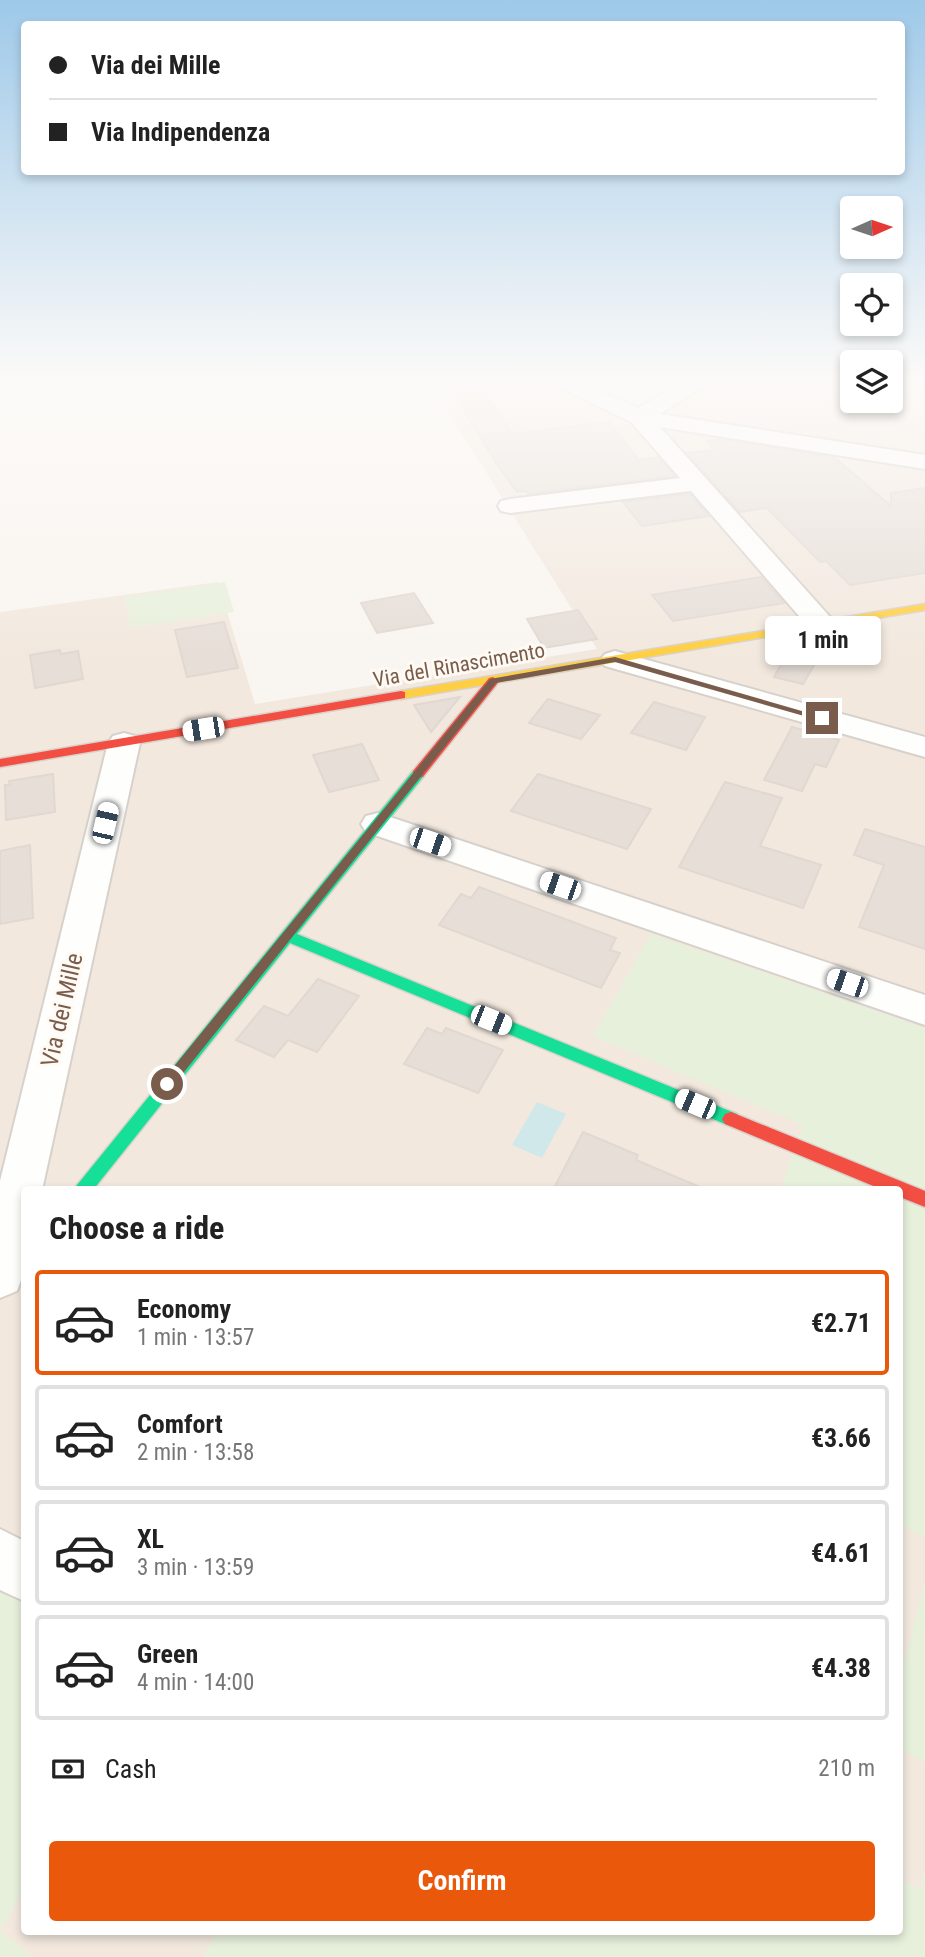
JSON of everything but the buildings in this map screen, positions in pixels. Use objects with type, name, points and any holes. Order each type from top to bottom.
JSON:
[{"type":"street","points":[[689,473],[821,624]]},
{"type":"street","points":[[510,506],[698,483]]},
{"type":"street","name":"Via del Rinascimento","points":[[0,764],[925,607]]},
{"type":"street","points":[[615,660],[925,747]]},
{"type":"street","points":[[85,1186],[493,681]]},
{"type":"street","name":"Via dei Mille","points":[[0,1276],[124,743]]},
{"type":"street","points":[[378,824],[925,1010]]},
{"type":"street","points":[[287,936],[893,1186]]},
{"type":"street","points":[[903,1190],[925,1199]]},
{"type":"street","points":[[0,1291],[21,1265]]},
{"type":"street","points":[[0,1557],[21,1571]]},
{"type":"shaded area","points":[[487,473],[925,473],[925,1957],[0,1957],[0,612],[218,582],[255,704],[597,649]]},
{"type":"green space","points":[[225,582],[234,612],[131,628],[125,597]]},
{"type":"green space","points":[[651,934],[925,1028],[925,1538],[903,1527],[903,1186],[781,1186],[803,1125],[593,1036]]},
{"type":"green space","points":[[0,1526],[21,1539],[21,1895],[0,1931]]},
{"type":"green space","points":[[925,1580],[925,1763],[903,1751],[903,1661],[905,1662]]},
{"type":"green space","points":[[925,1867],[925,1957],[203,1957],[214,1935],[903,1935],[903,1880],[920,1889]]},
{"type":"green space","points":[[0,1931],[33,1957],[0,1957]]},
{"type":"water","points":[[537,1102],[566,1114],[542,1158],[512,1145]]},
{"type":"traffic: fast","points":[[85,1186],[418,774]]},
{"type":"traffic: fast","points":[[287,936],[731,1119]]},
{"type":"traffic: slow","points":[[401,695],[925,607]]},
{"type":"traffic: jam","points":[[418,774],[493,681]]},
{"type":"traffic: jam","points":[[0,763],[401,695]]},
{"type":"traffic: jam","points":[[731,1119],[893,1186]]},
{"type":"traffic: jam","points":[[903,1190],[925,1199]]},
{"type":"route","points":[[167,1084],[493,681],[615,660],[822,718]]}]
